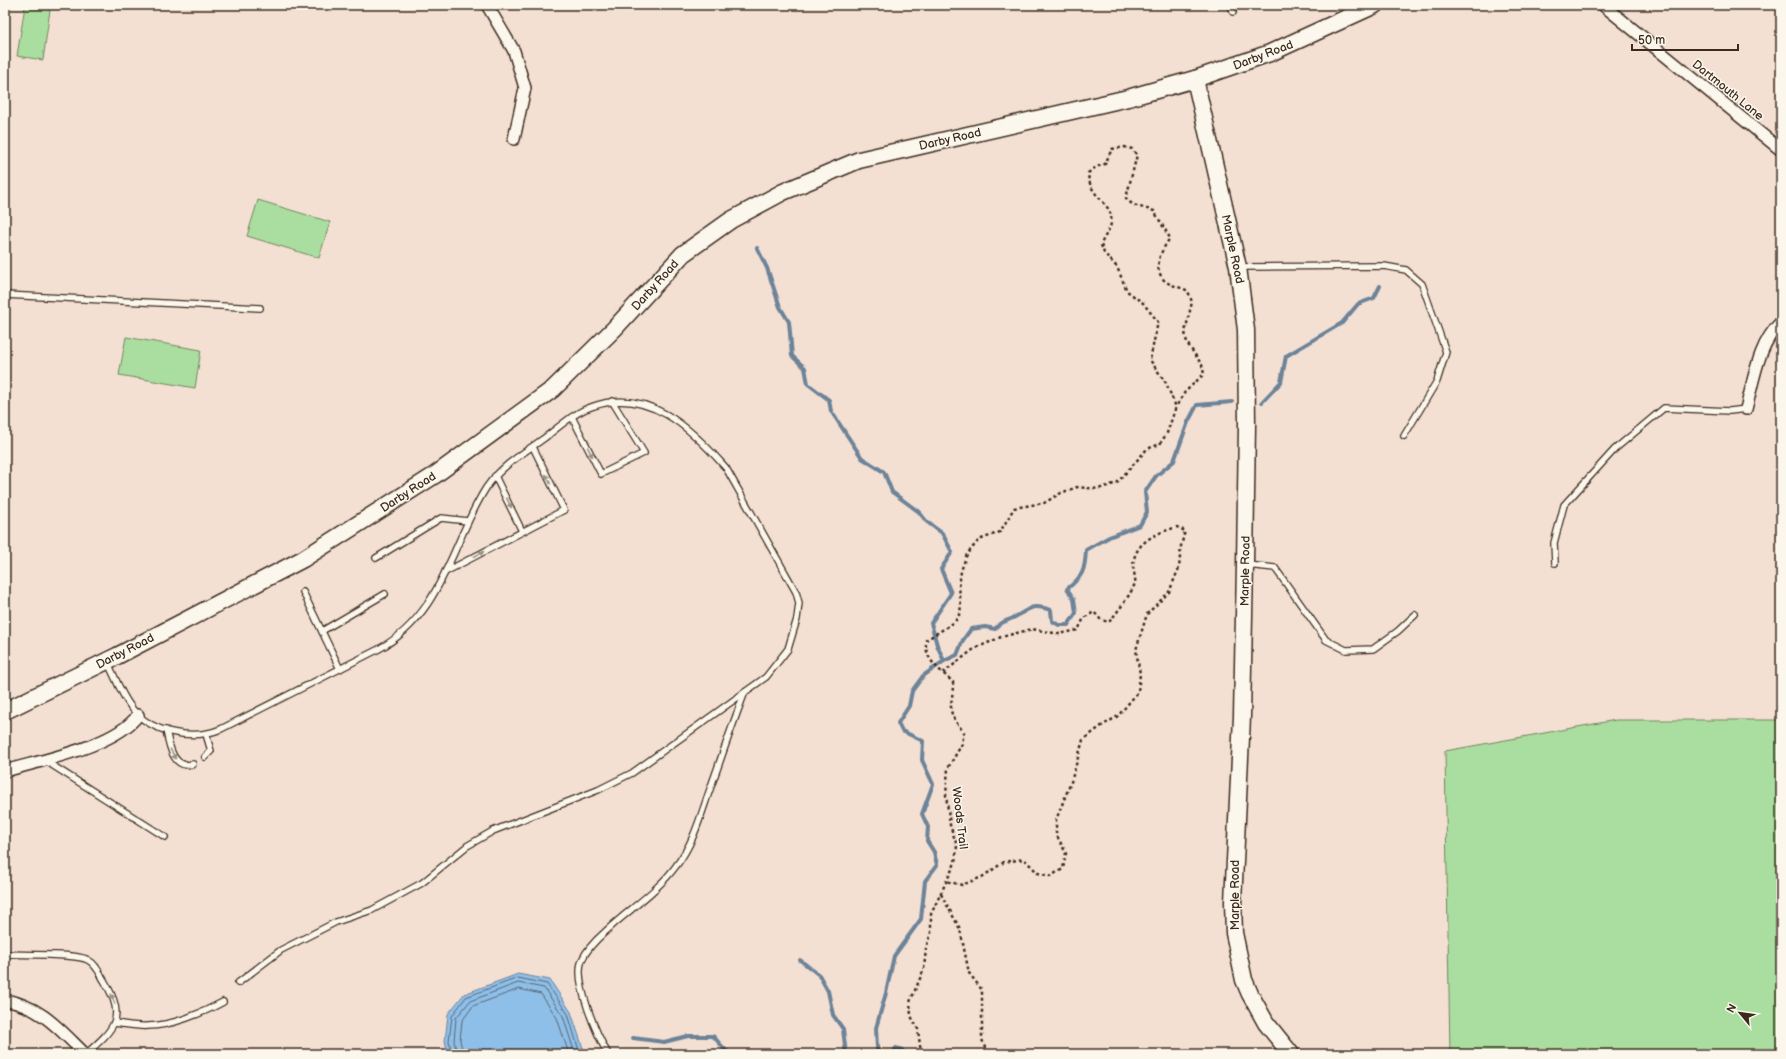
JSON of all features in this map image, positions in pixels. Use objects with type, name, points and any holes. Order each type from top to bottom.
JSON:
[{"type":"main road","name":"Darby Road","points":[[5,711],[107,661],[303,559],[435,475],[553,390],[614,329],[683,254],[731,220],[783,192],[859,160],[1128,98],[1194,79],[1270,53],[1375,5]]},
{"type":"main road","name":"Marple Road","points":[[1194,79],[1238,267],[1246,330],[1247,424],[1242,717],[1233,902],[1234,933],[1244,980],[1250,994],[1266,1023],[1291,1054]]},
{"type":"street","points":[[487,5],[514,51],[524,88],[514,140]]},
{"type":"street","name":"Dartmouth Lane","points":[[1603,5],[1781,150]]},
{"type":"street","points":[[1746,409],[1760,354],[1776,326],[1781,322]]},
{"type":"street","points":[[5,771],[99,743],[119,733],[138,715]]},
{"type":"street","points":[[5,1000],[26,1005],[46,1016],[86,1054]]},
{"type":"lane","points":[[1231,5],[1233,12]]},
{"type":"lane","points":[[1238,267],[1384,266],[1406,270],[1422,284],[1446,352],[1437,381],[1404,436]]},
{"type":"lane","points":[[5,295],[260,308]]},
{"type":"lane","points":[[107,661],[125,697],[138,715],[166,730],[180,734],[206,734],[221,729],[340,669],[392,642],[407,630],[434,596],[473,509],[495,476],[572,418],[590,407],[612,401],[634,401],[658,410],[685,427],[713,453],[726,468],[796,592],[800,603],[788,649],[766,677],[632,773],[598,790],[494,831],[467,846],[422,883],[372,910],[336,922],[281,950],[238,983]]},
{"type":"lane","points":[[572,418],[601,474],[644,453],[612,401]]},
{"type":"lane","points":[[1555,562],[1554,543],[1564,505],[1615,449],[1664,408],[1730,411],[1746,409]]},
{"type":"lane","points":[[445,572],[564,510],[532,447]]},
{"type":"lane","points":[[495,476],[522,531]]},
{"type":"lane","points":[[376,558],[441,518],[468,521]]},
{"type":"lane","points":[[1245,565],[1275,568],[1326,640],[1346,650],[1373,648],[1398,631],[1416,615]]},
{"type":"lane","points":[[303,592],[340,669]]},
{"type":"lane","points":[[322,631],[385,594]]},
{"type":"lane","points":[[608,1054],[600,1041],[586,1003],[581,976],[582,960],[596,941],[625,912],[655,889],[676,866],[691,844],[745,692]]},
{"type":"lane","points":[[166,730],[170,751],[178,762],[187,766],[193,764]]},
{"type":"lane","points":[[205,758],[211,751],[210,743],[206,734]]},
{"type":"lane","points":[[43,760],[165,837]]},
{"type":"lane","points":[[5,954],[74,957],[88,960],[96,967],[114,998],[116,1012],[114,1023],[102,1040],[86,1054]]},
{"type":"lane","points":[[114,1023],[149,1026],[169,1023],[206,1011],[223,1002]]},
{"type":"path","name":"Woods Trail","points":[[921,1054],[918,1029],[911,1016],[910,1002],[924,969],[926,948],[932,933],[931,914],[955,863],[957,846],[950,825],[946,795],[948,768],[962,744],[964,732],[954,720],[950,708],[953,695],[953,682],[929,659],[925,647],[926,640],[955,622],[960,614],[961,605],[959,588],[961,571],[967,554],[979,540],[1000,532],[1014,508],[1044,503],[1061,493],[1077,487],[1098,489],[1117,483],[1147,449],[1160,444],[1167,433],[1176,407],[1185,392],[1204,374],[1202,365],[1187,343],[1185,332],[1192,302],[1188,291],[1165,281],[1158,269],[1158,258],[1170,238],[1167,231],[1154,211],[1136,206],[1130,203],[1126,198],[1137,155],[1132,149],[1125,147],[1112,149],[1105,164],[1096,167],[1088,173],[1089,184],[1111,211],[1109,231],[1103,237],[1101,245],[1104,253],[1117,267],[1127,291],[1143,303],[1158,322],[1150,360],[1166,383],[1176,407]]},
{"type":"path","points":[[943,672],[974,649],[1001,637],[1032,629],[1058,634],[1078,630],[1084,618],[1094,612],[1101,620],[1109,622],[1118,611],[1135,583],[1133,565],[1137,550],[1154,534],[1177,527],[1185,531],[1181,546],[1179,568],[1169,592],[1147,614],[1136,650],[1140,674],[1138,692],[1118,716],[1083,740],[1071,782],[1056,820],[1056,834],[1066,853],[1063,869],[1050,876],[1038,873],[1024,859],[1004,862],[982,877],[962,885],[946,881]]},
{"type":"path","points":[[941,893],[960,929],[970,973],[982,990],[982,1039],[988,1054]]},
{"type":"green space","points":[[25,6],[50,10],[43,60],[17,56]]},
{"type":"green space","points":[[258,200],[330,222],[319,258],[247,236]]},
{"type":"green space","points":[[126,337],[201,350],[195,388],[119,375]]},
{"type":"green space","points":[[1616,720],[1781,720],[1781,1054],[1450,1054],[1445,751]]},
{"type":"water","points":[[518,974],[550,980],[571,1012],[585,1054],[448,1054],[445,1041],[448,1014],[464,994]]},
{"type":"waterway","points":[[757,248],[767,268],[780,307],[789,322],[792,356],[805,368],[808,384],[829,400],[831,411],[862,458],[884,472],[892,492],[919,512],[927,522],[942,533],[952,552],[941,569],[951,593],[931,623],[937,645],[944,661],[923,676],[912,691],[909,706],[898,723],[902,731],[923,741],[922,760],[933,784],[922,814],[928,827],[927,841],[934,852],[937,865],[925,881],[921,919],[894,956],[886,993],[876,1028],[877,1048],[879,1054]]},
{"type":"waterway","points":[[1262,402],[1281,382],[1286,356],[1342,323],[1358,304],[1374,298],[1380,286]]},
{"type":"waterway","points":[[944,661],[957,655],[963,640],[971,629],[985,627],[995,629],[1000,624],[1034,607],[1051,610],[1052,621],[1059,625],[1068,625],[1076,613],[1074,599],[1067,589],[1077,580],[1084,568],[1086,550],[1109,537],[1140,525],[1147,512],[1145,492],[1156,476],[1174,461],[1188,422],[1197,405],[1232,402]]},
{"type":"waterway","points":[[800,960],[819,975],[828,991],[833,1015],[843,1029],[846,1054]]},
{"type":"waterway","points":[[633,1038],[664,1042],[688,1036],[713,1036],[729,1054]]},
{"type":"waterway","points":[[892,1054],[896,1048],[902,1050],[904,1054]]}]
